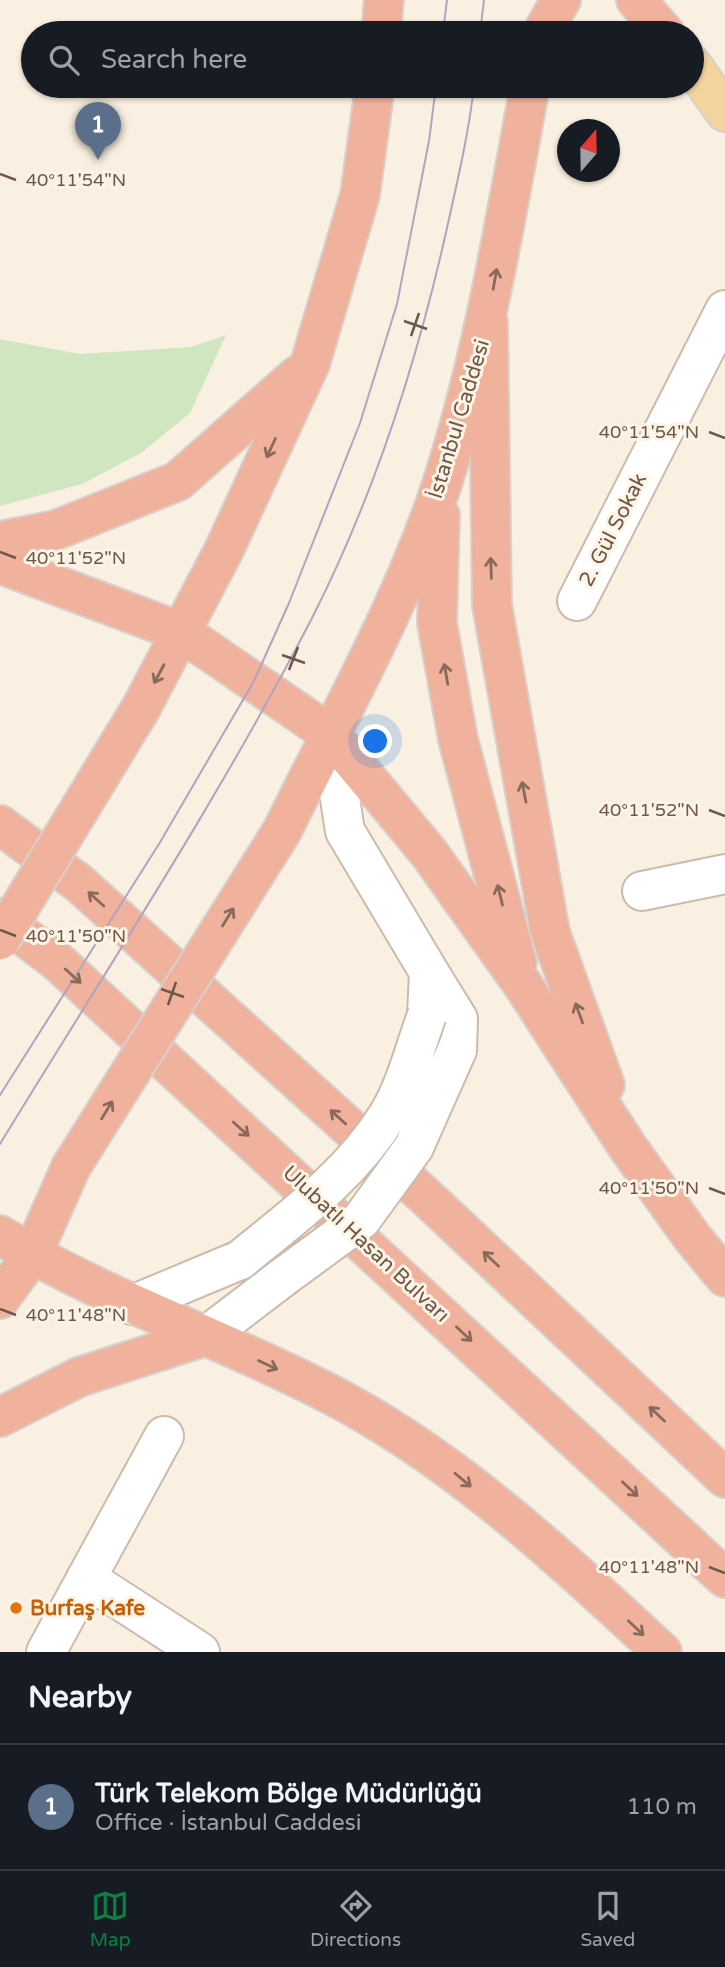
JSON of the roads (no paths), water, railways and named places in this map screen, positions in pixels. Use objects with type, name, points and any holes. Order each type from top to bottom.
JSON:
[{"type":"highway","points":[[382,21],[384,0]]},
{"type":"highway","points":[[542,21],[544,0]]},
{"type":"highway","points":[[548,21],[561,0]]},
{"type":"highway","points":[[636,0],[654,21]]},
{"type":"highway","points":[[659,0],[669,21]]},
{"type":"highway","points":[[0,940],[141,708],[224,550],[310,364],[360,195],[373,98]]},
{"type":"highway","name":"İstanbul Caddesi","points":[[0,1300],[32,1255],[71,1167],[282,831],[389,619],[441,487],[488,321],[528,98]]},
{"type":"highway","points":[[488,321],[492,605],[506,693],[550,932],[627,1146]]},
{"type":"highway","points":[[0,541],[57,530],[178,481],[310,364]]},
{"type":"highway","points":[[441,487],[437,623],[458,739],[523,985]]},
{"type":"highway","points":[[0,564],[181,632],[330,734],[429,853],[523,985],[627,1146],[692,1237],[725,1277]]},
{"type":"highway","points":[[0,825],[80,884],[425,1196],[725,1478]]},
{"type":"highway","name":"Ulubatlı Hasan Bulvarı","points":[[0,918],[58,962],[725,1578]]},
{"type":"highway","points":[[0,1235],[32,1255],[132,1305],[326,1392],[444,1464],[579,1576],[662,1652]]},
{"type":"highway","points":[[0,1417],[79,1377],[206,1336]]},
{"type":"main road","points":[[704,82],[725,111]]},
{"type":"street","name":"2. Gül Sokak","points":[[578,601],[725,310]]},
{"type":"street","points":[[206,1336],[361,1220],[414,1147],[457,1050],[458,1019],[345,831],[330,734]]},
{"type":"street","points":[[642,891],[725,874]]},
{"type":"street","points":[[132,1305],[240,1260],[332,1185],[389,1113],[427,1015],[429,972]]},
{"type":"street","points":[[46,1652],[164,1436]]},
{"type":"street","points":[[86,1578],[200,1652]]},
{"type":"tram line","points":[[444,21],[447,0]]},
{"type":"tram line","points":[[481,21],[484,0]]},
{"type":"tram line","points":[[0,1095],[159,844],[254,681],[289,603],[360,423],[397,304],[429,141],[434,98]]},
{"type":"tram line","points":[[0,1144],[161,884],[239,752],[335,570],[376,473],[424,321],[460,169],[472,98]]},
{"type":"place","name":"Türk Telekom Bölge Müdürlüğü","points":[[98,160]]},
{"type":"place","name":"Burfaş Kafe","points":[[16,1608]]}]
